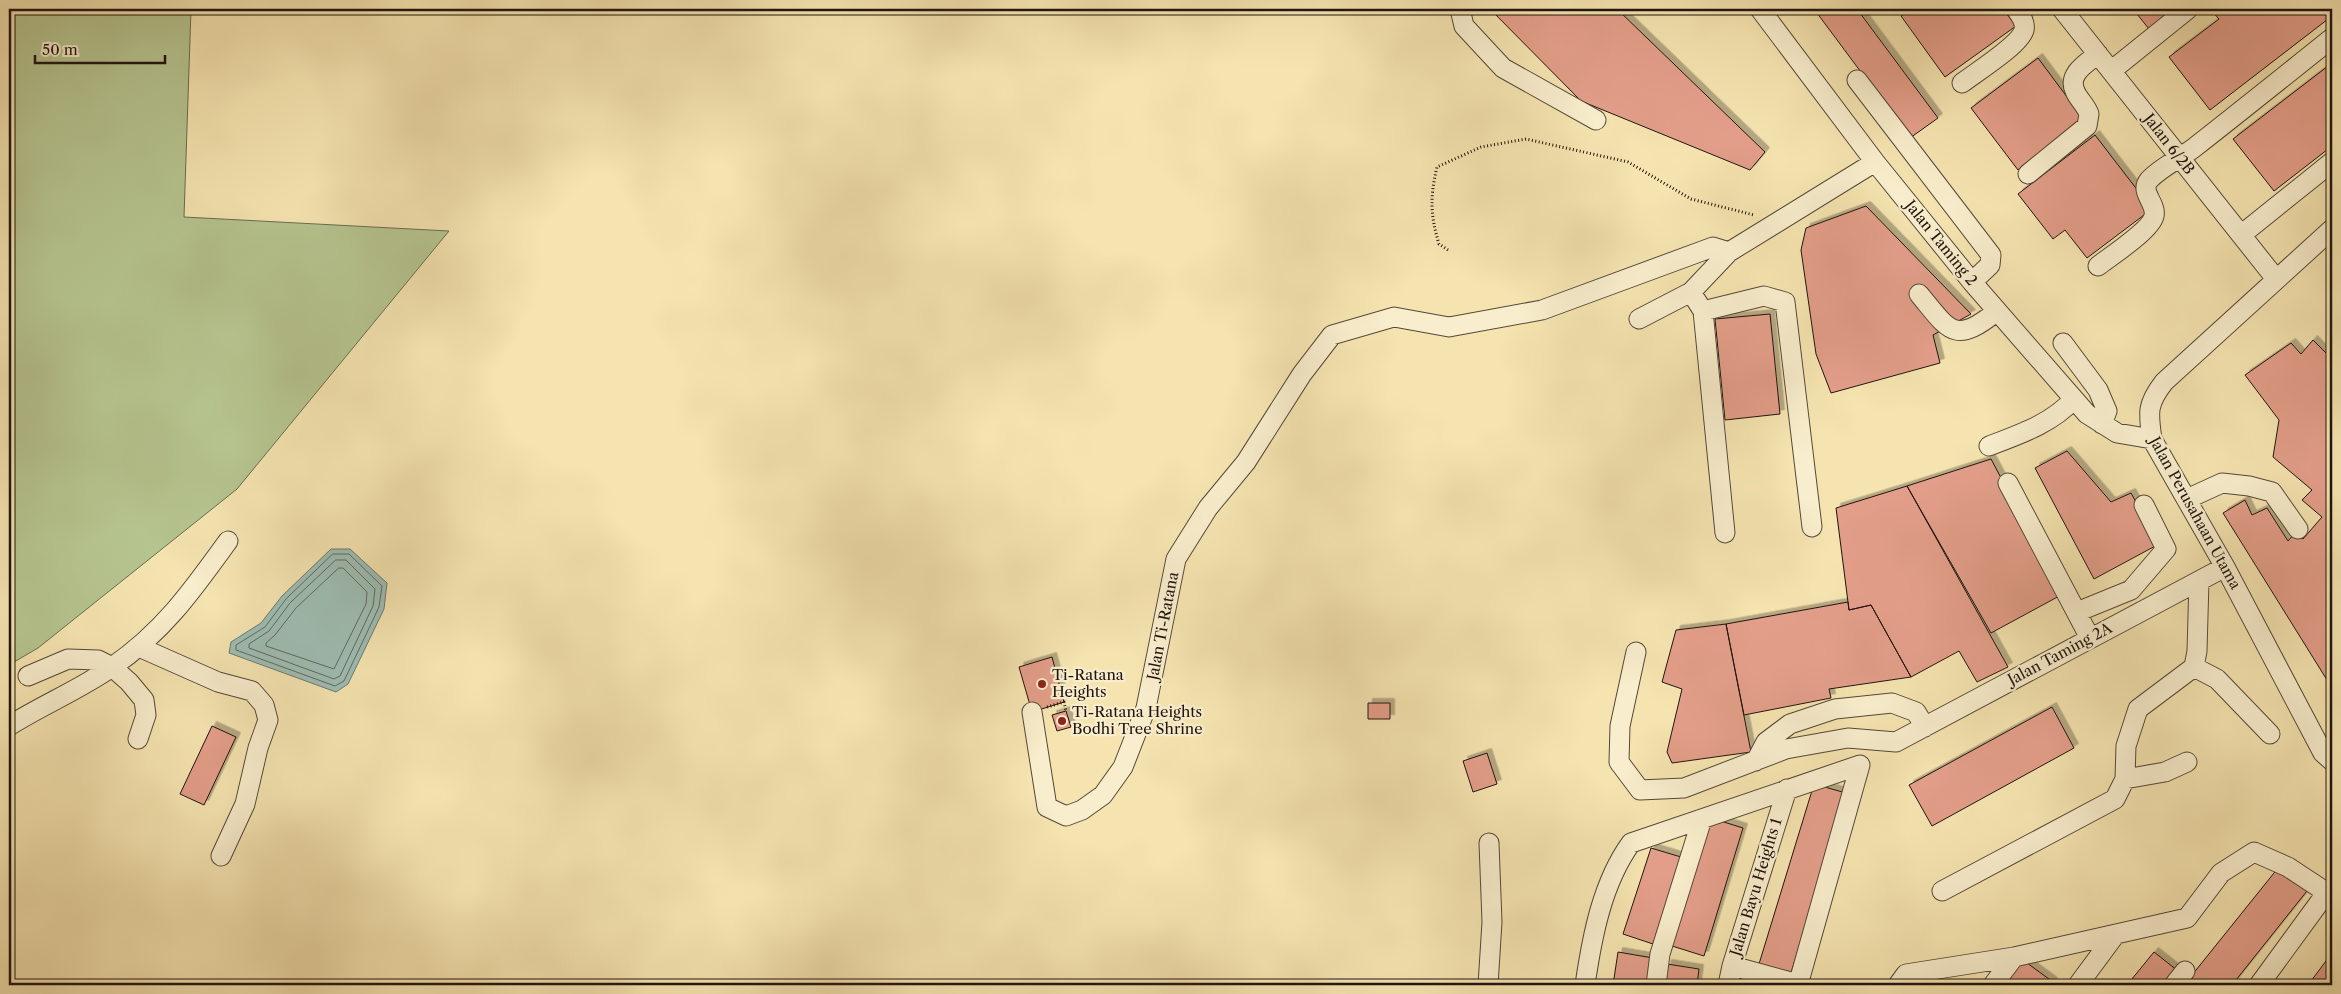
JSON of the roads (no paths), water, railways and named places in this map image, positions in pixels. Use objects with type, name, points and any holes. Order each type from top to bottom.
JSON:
[{"type":"street","points":[[1460,9],[1464,26],[1503,68],[1596,120]]},
{"type":"street","name":"Jalan Taming 2","points":[[1760,9],[1875,162],[1972,282],[2074,399],[2088,414],[2117,433],[2152,439]]},
{"type":"street","points":[[1962,83],[2018,40],[2024,30],[2023,20],[2016,9]]},
{"type":"street","name":"Jalan 6/2B","points":[[2062,9],[2276,279]]},
{"type":"street","points":[[2111,71],[2188,9]]},
{"type":"street","points":[[2098,266],[2148,226],[2154,216],[2153,204],[2147,194],[2146,184],[2151,178],[2180,159],[2332,38]]},
{"type":"street","points":[[2028,174],[2087,126],[2090,114],[2074,91],[2073,80],[2075,73],[2098,54]]},
{"type":"street","points":[[1857,80],[1991,255],[1990,265],[1972,282]]},
{"type":"street","points":[[1639,319],[1691,292],[1729,252],[1875,162]]},
{"type":"street","points":[[2241,235],[2332,162]]},
{"type":"street","name":"Jalan Perusahaan Utama","points":[[2332,229],[2164,382],[2152,398],[2149,418],[2152,439],[2225,567],[2323,753],[2332,761]]},
{"type":"street","name":"Jalan Ti-Ratana","points":[[1032,712],[1047,807],[1066,816],[1082,810],[1103,796],[1123,767],[1146,708],[1176,559],[1208,508],[1246,462],[1302,374],[1332,335],[1394,317],[1449,327],[1542,310],[1713,247],[1729,252]]},
{"type":"street","points":[[1691,292],[1703,311],[1725,534]]},
{"type":"street","points":[[1919,294],[1943,323],[1955,330],[1970,330],[1997,311]]},
{"type":"street","points":[[1703,311],[1764,296],[1784,302],[1812,526]]},
{"type":"street","points":[[2063,344],[2098,390],[2107,411],[2102,424]]},
{"type":"street","points":[[1988,446],[2042,424],[2061,414],[2074,399]]},
{"type":"street","points":[[2008,483],[2090,638]]},
{"type":"street","points":[[2187,499],[2222,483],[2249,486],[2272,492],[2298,529]]},
{"type":"street","points":[[2076,612],[2131,590],[2166,549],[2144,505]]},
{"type":"street","points":[[9,726],[112,668],[139,647],[182,604],[228,541]]},
{"type":"street","name":"Jalan Taming 2A","points":[[1756,761],[1786,749],[1848,738],[1896,742],[2225,567]]},
{"type":"street","points":[[1942,891],[2115,799],[2125,779],[2126,746],[2138,709],[2194,668],[2197,651],[2199,581]]},
{"type":"street","points":[[139,647],[218,682],[252,691],[264,705],[268,720],[258,748],[244,804],[222,856]]},
{"type":"street","points":[[1636,652],[1620,726],[1619,762],[1640,790],[1684,788],[1756,761],[1766,742],[1790,724],[1835,709],[1892,703],[1916,712],[1925,727]]},
{"type":"street","points":[[28,676],[68,658],[98,660],[112,668],[129,682],[144,700],[146,715],[138,739]]},
{"type":"street","points":[[2194,668],[2217,679],[2270,734]]},
{"type":"street","points":[[2125,779],[2164,772],[2187,762]]},
{"type":"street","points":[[1585,985],[1600,915],[1616,868],[1631,843],[1860,765],[1798,985],[1732,966]]},
{"type":"street","name":"Jalan Bayu Heights 1","points":[[1728,985],[1732,966],[1787,789]]},
{"type":"street","points":[[1656,985],[1660,954],[1702,819]]},
{"type":"street","points":[[1488,985],[1492,922],[1489,843]]},
{"type":"street","points":[[1902,979],[2115,936],[2187,918],[2221,873],[2254,852],[2288,867],[2330,894],[2259,985]]},
{"type":"street","points":[[2078,985],[2115,936]]},
{"type":"street","points":[[1993,985],[2014,957]]},
{"type":"water","points":[[331,549],[350,549],[387,583],[384,609],[348,684],[336,692],[229,653],[231,642],[261,623],[282,596]]},
{"type":"place","name":"Ti-Ratana Heights","points":[[1042,684]]},
{"type":"place","name":"Ti-Ratana Heights Bodhi Tree Shrine","points":[[1062,721]]}]
